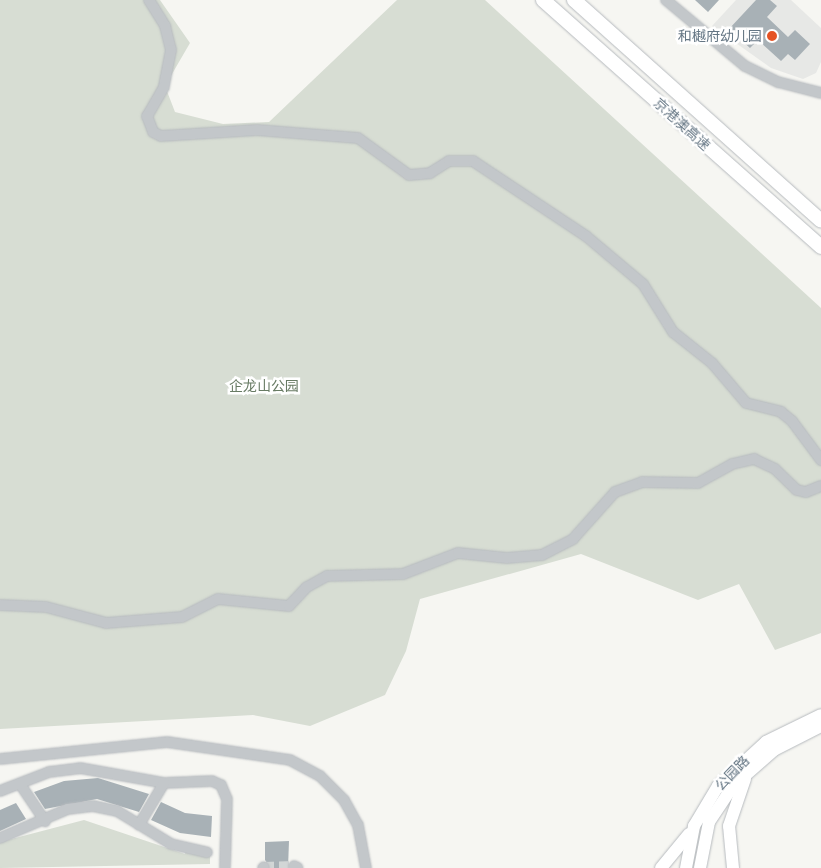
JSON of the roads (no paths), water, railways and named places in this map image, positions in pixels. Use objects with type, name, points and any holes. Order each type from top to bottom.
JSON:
[{"type":"highway","name":"京港澳高速","points":[[543,0],[821,247]]},
{"type":"highway","name":"京港澳高速","points":[[574,0],[821,221]]},
{"type":"main road","name":"公园路","points":[[686,868],[694,826],[718,786],[744,760],[778,734],[821,715]]},
{"type":"main road","name":"公园路","points":[[700,868],[709,822],[752,768],[784,744],[821,726]]},
{"type":"main road","points":[[733,868],[731,816],[752,768]]},
{"type":"main road","points":[[661,868],[694,826]]},
{"type":"street","points":[[149,0],[164,26],[171,50],[164,88],[147,116],[153,132],[161,136],[257,130],[358,138],[372,143],[409,175],[430,173],[449,161],[473,161],[586,236],[643,284],[673,332],[712,363],[746,403],[781,412],[792,421],[821,460]]},
{"type":"street","points":[[666,0],[745,66],[778,82],[820,91]]},
{"type":"street","points":[[0,605],[46,607],[106,623],[182,617],[218,599],[289,606],[307,586],[327,576],[396,576],[458,553],[507,558],[542,554],[572,539],[615,492],[642,482],[698,483],[732,464],[754,459],[775,469],[797,490],[814,491],[821,486]]},
{"type":"street","points":[[0,759],[167,742],[290,760],[320,776],[344,800],[358,825],[366,868]]},
{"type":"street","points":[[0,791],[49,772],[80,768],[164,783],[212,781],[225,791],[226,868]]},
{"type":"street","points":[[139,825],[164,783]]},
{"type":"street","points":[[20,784],[45,821]]},
{"type":"street","points":[[0,838],[45,821],[68,809],[93,806],[117,811],[171,844],[207,852]]},
{"type":"tunnel","points":[[264,867],[294,866]]},
{"type":"place","name":"和樾府幼儿园","points":[[772,36]]},
{"type":"park label","name":"企龙山公园","points":[[264,386]]}]
